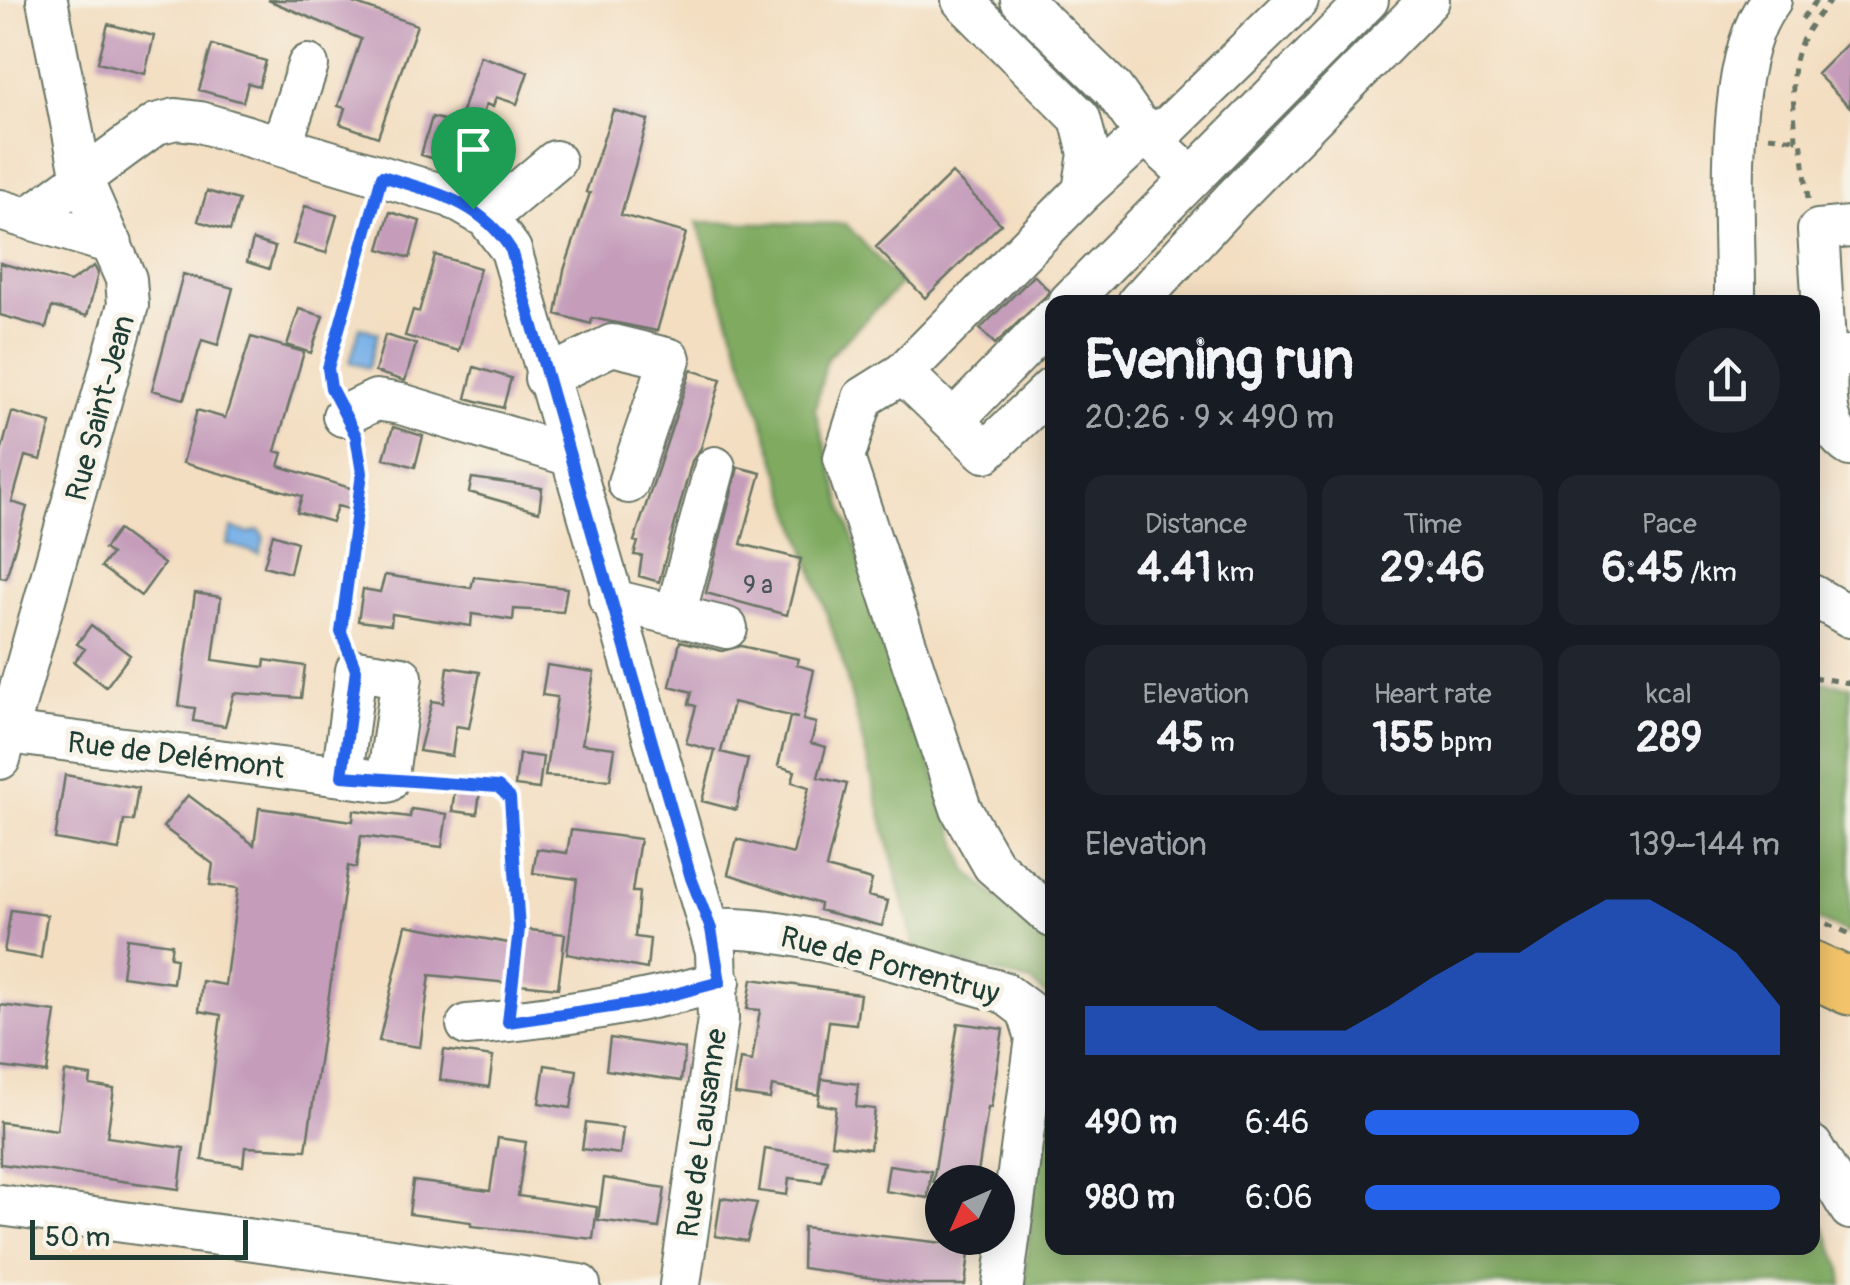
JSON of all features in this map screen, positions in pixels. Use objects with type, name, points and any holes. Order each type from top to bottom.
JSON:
[{"type":"highway","points":[[1820,973],[1850,987]]},
{"type":"street","name":"Rue Saint-Jean","points":[[5,745],[126,326],[126,279],[82,179],[47,0]]},
{"type":"street","points":[[962,0],[1080,118],[1089,154],[1083,191]]},
{"type":"street","points":[[1045,911],[993,865],[961,809],[844,458],[863,398],[903,372],[1083,191],[1145,134],[1169,126],[1298,0]]},
{"type":"street","points":[[1144,295],[1430,0]]},
{"type":"street","points":[[1031,5],[1113,89],[1145,134],[1192,177]]},
{"type":"street","points":[[1075,295],[1354,5]]},
{"type":"street","points":[[1735,295],[1738,97],[1748,42],[1782,15]]},
{"type":"street","points":[[282,144],[308,65]]},
{"type":"street","name":"Rue de Lausanne","points":[[14,214],[82,179],[156,124],[176,118],[282,144],[451,197],[487,218],[511,250],[691,878],[711,929],[720,982],[680,1285]]},
{"type":"street","points":[[487,218],[555,161]]},
{"type":"street","points":[[14,214],[112,244]]},
{"type":"street","points":[[1834,229],[1838,357],[1829,421],[1834,433],[1850,446]]},
{"type":"street","points":[[1134,235],[1169,268]]},
{"type":"street","points":[[953,421],[1045,326]]},
{"type":"street","points":[[545,378],[612,346],[670,359],[628,484]]},
{"type":"street","points":[[903,372],[985,452],[1045,395]]},
{"type":"street","points":[[344,416],[376,400],[401,404],[571,456]]},
{"type":"street","points":[[675,615],[715,467]]},
{"type":"street","points":[[610,599],[727,628]]},
{"type":"street","points":[[342,776],[356,670],[402,677],[387,782]]},
{"type":"street","name":"Rue de Delémont","points":[[5,745],[387,782]]},
{"type":"street","name":"Rue de Porrentruy","points":[[711,929],[742,927],[780,934],[1003,992],[1027,1010],[1036,1038],[1003,1285]]},
{"type":"street","points":[[467,1025],[645,1002],[720,982]]},
{"type":"street","points":[[1820,1159],[1850,1210]]},
{"type":"street","points":[[0,1205],[580,1285]]},
{"type":"path","points":[[1782,15],[1818,0]]},
{"type":"path","points":[[1796,138],[1792,66],[1803,32],[1831,0]]},
{"type":"path","points":[[1769,120],[1768,136],[1802,138],[1806,194],[1834,229]]},
{"type":"path","points":[[356,670],[341,632],[362,473],[356,436],[344,416],[328,368],[382,176]]},
{"type":"path","points":[[1820,677],[1850,682]]},
{"type":"path","points":[[387,782],[421,779],[498,787],[510,798],[519,929],[508,1022]]},
{"type":"path","points":[[1820,921],[1850,934]]},
{"type":"green space","points":[[697,222],[846,224],[901,284],[827,358],[815,410],[845,515],[968,872],[1045,940],[1045,994],[1031,982],[916,952],[842,660]]},
{"type":"green space","points":[[1820,682],[1850,686],[1850,934],[1820,921]]},
{"type":"green space","points":[[1045,1053],[1045,1255],[1820,1255],[1820,1217],[1841,1267],[1843,1285],[1024,1285]]},
{"type":"water","points":[[360,327],[378,333],[368,368],[350,362]]},
{"type":"water","points":[[232,528],[248,533],[259,530],[264,538],[260,554],[227,544]]},
{"type":"building","points":[[268,0],[345,0],[417,25],[378,137],[340,124],[345,108],[338,106],[361,39]]},
{"type":"building","points":[[108,24],[154,36],[145,74],[98,62]]},
{"type":"building","points":[[1850,41],[1850,107],[1817,74]]},
{"type":"building","points":[[212,45],[266,61],[259,86],[248,83],[243,102],[199,90]]},
{"type":"building","points":[[480,56],[528,72],[517,104],[496,97],[493,107],[486,104],[468,169],[421,155],[432,117],[458,124]]},
{"type":"building","points":[[613,110],[648,120],[621,215],[686,233],[657,331],[592,318],[591,324],[556,314],[564,270]]},
{"type":"building","points":[[952,173],[1001,224],[925,298],[876,247]]},
{"type":"building","points":[[207,191],[239,200],[230,231],[198,221]]},
{"type":"building","points":[[305,206],[337,215],[326,253],[293,244]]},
{"type":"building","points":[[390,212],[420,221],[410,258],[379,249]]},
{"type":"building","points":[[253,240],[275,247],[269,269],[247,262]]},
{"type":"building","points":[[435,255],[480,268],[459,351],[405,336],[413,310],[419,312]]},
{"type":"building","points":[[0,263],[70,282],[94,266],[98,273],[87,316],[52,307],[46,328],[0,315]]},
{"type":"building","points":[[183,274],[233,288],[218,345],[202,340],[184,399],[152,390]]},
{"type":"building","points":[[1034,275],[1049,291],[995,344],[980,329]]},
{"type":"building","points":[[299,309],[323,316],[311,353],[287,345]]},
{"type":"building","points":[[385,335],[416,344],[405,381],[375,372]]},
{"type":"building","points":[[251,337],[304,352],[275,451],[283,453],[279,466],[360,491],[354,510],[337,506],[332,522],[297,512],[302,496],[183,463],[197,410],[225,418]]},
{"type":"building","points":[[474,367],[511,378],[503,408],[466,398]]},
{"type":"building","points":[[691,370],[721,379],[701,448],[692,461],[659,582],[639,576],[642,556],[634,555],[638,542],[634,541]]},
{"type":"building","points":[[12,412],[51,423],[41,460],[25,456],[12,502],[27,507],[6,578],[0,577],[0,456]]},
{"type":"building","points":[[393,427],[423,436],[415,467],[384,458]]},
{"type":"building","points":[[738,467],[761,473],[741,544],[801,559],[787,615],[706,593]]},
{"type":"building","points":[[472,478],[542,488],[539,512],[469,492]]},
{"type":"building","points":[[118,530],[164,564],[141,596],[101,567],[111,554],[104,549]]},
{"type":"building","points":[[273,534],[297,542],[290,573],[264,566]]},
{"type":"building","points":[[385,575],[471,588],[474,577],[567,588],[563,612],[514,609],[513,620],[472,614],[471,626],[392,614],[391,625],[358,621],[363,589],[380,592]]},
{"type":"building","points":[[195,593],[221,597],[213,660],[264,667],[265,660],[305,666],[301,698],[234,693],[225,726],[193,721],[195,708],[179,706]]},
{"type":"building","points":[[91,625],[130,655],[106,687],[74,662],[85,649],[77,644]]},
{"type":"building","points":[[680,641],[722,651],[741,646],[799,659],[797,665],[814,670],[803,720],[816,723],[811,743],[826,747],[818,777],[847,784],[826,868],[872,880],[868,896],[888,901],[882,926],[819,910],[820,904],[728,874],[737,839],[793,854],[809,787],[792,782],[795,771],[778,766],[790,717],[798,718],[733,702],[721,752],[748,759],[736,810],[702,801],[715,751],[686,743],[696,706],[689,704],[692,692],[670,686]]},
{"type":"building","points":[[547,665],[594,672],[582,744],[615,748],[610,780],[545,776],[557,697],[542,695]]},
{"type":"building","points":[[448,667],[480,672],[469,728],[456,726],[452,756],[419,751],[432,701],[443,703]]},
{"type":"building","points":[[519,754],[543,757],[539,789],[515,786]]},
{"type":"building","points":[[65,775],[138,788],[133,821],[124,820],[119,850],[55,839]]},
{"type":"building","points":[[455,788],[480,792],[477,814],[452,811]]},
{"type":"building","points":[[188,795],[254,845],[259,808],[353,821],[354,810],[410,817],[411,809],[447,814],[442,847],[361,836],[356,868],[348,866],[306,1150],[245,1147],[243,1166],[202,1160],[221,1015],[199,1011],[202,981],[225,985],[238,888],[210,885],[213,864],[163,827]]},
{"type":"building","points":[[571,830],[640,839],[632,892],[639,892],[635,937],[650,939],[647,969],[567,954],[577,879],[533,873],[537,849],[567,853]]},
{"type":"building","points":[[11,910],[47,915],[41,958],[4,952]]},
{"type":"building","points":[[406,925],[520,945],[522,929],[565,934],[558,988],[430,975],[420,1047],[379,1041]]},
{"type":"building","points":[[127,938],[172,944],[170,957],[176,958],[173,983],[122,976]]},
{"type":"building","points":[[752,979],[860,994],[856,1024],[829,1021],[819,1095],[772,1086],[770,1099],[735,1094],[740,1059],[752,1061],[760,1010],[747,1009]]},
{"type":"building","points":[[0,1005],[56,1012],[47,1073],[0,1067]]},
{"type":"building","points":[[958,1023],[1003,1029],[979,1165],[936,1165]]},
{"type":"building","points":[[610,1038],[685,1049],[681,1081],[606,1070]]},
{"type":"building","points":[[444,1050],[493,1057],[489,1087],[440,1080]]},
{"type":"building","points":[[545,1065],[577,1070],[571,1108],[539,1103]]},
{"type":"building","points":[[65,1072],[91,1076],[90,1085],[114,1089],[107,1137],[184,1148],[179,1189],[0,1164],[0,1122],[57,1130]]},
{"type":"building","points":[[822,1079],[858,1084],[856,1107],[875,1109],[870,1149],[831,1144],[836,1107],[818,1104]]},
{"type":"building","points":[[586,1123],[623,1128],[620,1154],[582,1149]]},
{"type":"building","points":[[498,1138],[526,1142],[518,1196],[597,1207],[593,1239],[471,1226],[471,1222],[409,1214],[413,1181],[490,1191]]},
{"type":"building","points":[[765,1149],[827,1159],[822,1182],[789,1178],[787,1195],[759,1191]]},
{"type":"building","points":[[889,1165],[925,1170],[925,1198],[885,1191]]},
{"type":"building","points":[[604,1178],[665,1188],[659,1228],[598,1220]]},
{"type":"building","points":[[721,1198],[757,1203],[747,1241],[715,1236]]},
{"type":"building","points":[[803,1227],[925,1241],[925,1255],[969,1255],[965,1285],[920,1285],[802,1268]]},
{"type":"route","points":[[382,176],[451,197],[473,209],[499,230],[511,250],[691,878],[711,929],[720,982],[645,1002],[557,1018],[508,1022],[519,929],[510,798],[498,787],[342,776],[356,670],[341,632],[362,473],[356,436],[331,388],[328,368],[382,176]]}]
